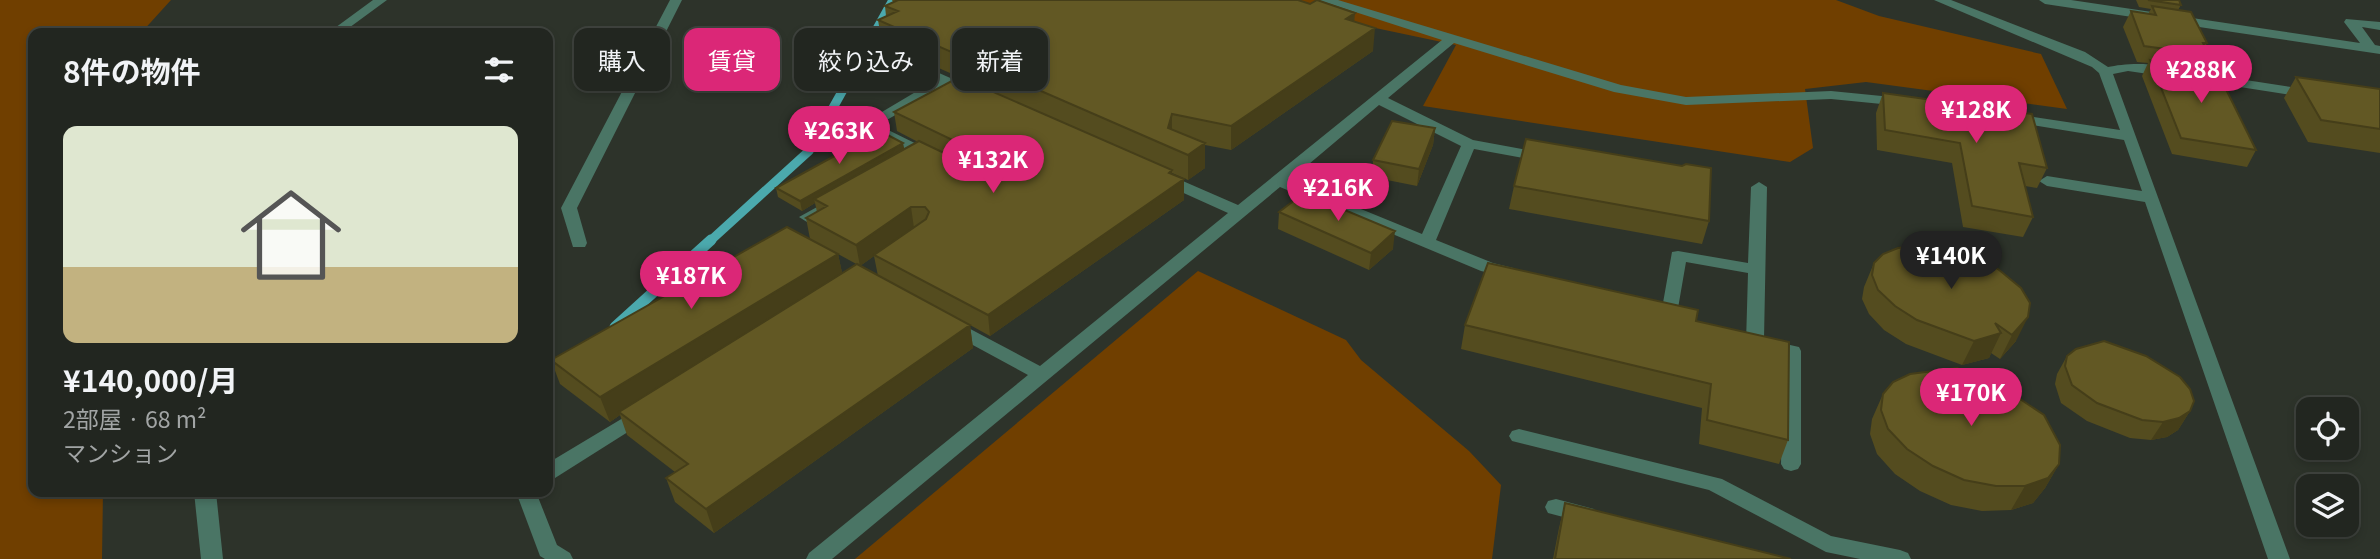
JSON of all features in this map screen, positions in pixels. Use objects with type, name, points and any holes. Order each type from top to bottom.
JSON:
[{"type":"lane","points":[[341,28],[381,0]]},
{"type":"lane","points":[[579,243],[569,208],[676,0]]},
{"type":"lane","points":[[1324,0],[1619,89],[1686,101],[1831,95],[1918,104]]},
{"type":"lane","points":[[2045,0],[2375,50]]},
{"type":"lane","points":[[1950,1],[2080,55],[2097,64],[2105,72],[2130,136],[2278,559]]},
{"type":"lane","points":[[2375,50],[2351,22],[2380,26]]},
{"type":"lane","points":[[817,559],[1451,38]]},
{"type":"lane","points":[[2105,72],[2128,68],[2329,96]]},
{"type":"lane","points":[[938,77],[982,97]]},
{"type":"lane","points":[[944,163],[867,125],[945,80]]},
{"type":"lane","points":[[1378,99],[1469,144],[1567,161]]},
{"type":"lane","points":[[1997,116],[2130,136]]},
{"type":"lane","points":[[1427,242],[1469,144]]},
{"type":"lane","points":[[899,165],[922,152]]},
{"type":"lane","points":[[1153,173],[1240,212]]},
{"type":"lane","points":[[1279,181],[1487,267],[1526,276]]},
{"type":"lane","points":[[2047,181],[2152,198]]},
{"type":"lane","points":[[1759,187],[1755,343],[1792,351],[1791,464]]},
{"type":"lane","points":[[807,217],[853,191]]},
{"type":"lane","points":[[1631,301],[1671,310],[1678,256],[1755,268]]},
{"type":"lane","points":[[933,316],[1042,375]]},
{"type":"lane","points":[[553,470],[664,400]]},
{"type":"lane","points":[[1519,436],[1715,484],[1826,543],[1900,559]]},
{"type":"lane","points":[[206,497],[212,559]]},
{"type":"lane","points":[[528,497],[548,550],[562,559]]},
{"type":"lane","points":[[1556,507],[1608,520]]},
{"type":"shaded area","points":[[0,0],[171,0],[146,28],[28,28],[28,497],[103,497],[102,559],[0,559]]},
{"type":"shaded area","points":[[1267,0],[1836,0],[1879,16],[2041,54],[2067,109],[1866,82],[1805,89],[1813,148],[1790,162],[1423,106],[1456,45],[1290,10]]},
{"type":"shaded area","points":[[1198,271],[1346,340],[1361,360],[1469,451],[1501,485],[1492,559],[855,559]]},
{"type":"building","points":[[898,0],[1298,0],[1310,4],[1317,0],[1355,13],[1346,19],[1375,28],[1231,126],[1172,114],[1168,128],[1205,143],[1188,155],[1041,91],[1048,91],[1048,28],[952,28],[952,52],[938,46],[938,28],[896,28],[878,20],[898,11],[885,6]]},
{"type":"building","points":[[2148,0],[2179,0],[2181,5]]},
{"type":"building","points":[[2152,6],[2191,12],[2207,43],[2203,43],[2209,55],[2144,46],[2131,11],[2156,15]]},
{"type":"building","points":[[2150,60],[2216,69],[2256,150],[2181,138]]},
{"type":"building","points":[[2296,77],[2380,89],[2380,129],[2321,120]]},
{"type":"building","points":[[952,81],[952,91],[991,91],[1172,170],[1169,173],[1184,179],[988,315],[874,255],[926,219],[929,212],[925,207],[911,207],[856,245],[806,218],[827,206],[814,199],[919,141],[946,154],[962,153],[964,147],[961,144],[894,112],[933,91],[938,91],[938,88]]},
{"type":"building","points":[[1883,93],[2032,114],[2047,168],[2019,163],[2033,217],[1972,206],[1960,143],[1885,130]]},
{"type":"building","points":[[1392,121],[1435,128],[1419,169],[1373,160]]},
{"type":"building","points":[[880,131],[903,143],[800,201],[776,188]]},
{"type":"building","points":[[1526,139],[1682,166],[1686,164],[1711,168],[1709,221],[1514,186]]},
{"type":"building","points":[[1304,193],[1395,231],[1371,253],[1279,212]]},
{"type":"building","points":[[787,227],[838,254],[600,397],[553,359]]},
{"type":"building","points":[[1917,246],[1964,253],[1998,269],[2021,288],[2030,303],[2028,317],[2012,335],[1995,323],[2001,333],[1974,341],[1917,320],[1895,306],[1878,290],[1872,275],[1874,263],[1883,254],[1898,248]]},
{"type":"building","points":[[1488,263],[1698,310],[1696,321],[1789,342],[1788,440],[1707,420],[1711,384],[1465,325]]},
{"type":"building","points":[[857,264],[970,325],[706,509],[666,478],[688,464],[619,412]]},
{"type":"building","points":[[2104,341],[2146,356],[2180,377],[2190,389],[2194,401],[2190,411],[2179,418],[2163,422],[2142,420],[2097,403],[2072,385],[2065,366],[2067,356],[2076,349]]},
{"type":"building","points":[[1957,368],[2011,393],[2044,415],[2060,445],[2059,464],[2048,478],[2025,486],[1996,486],[1964,480],[1933,466],[1907,449],[1888,429],[1881,410],[1883,394],[1893,382],[1910,374]]},
{"type":"building","points":[[1565,503],[1791,559],[1555,559]]},
{"type":"waterway","points":[[709,242],[809,151],[893,0]]},
{"type":"waterway","points":[[615,327],[711,240]]}]
